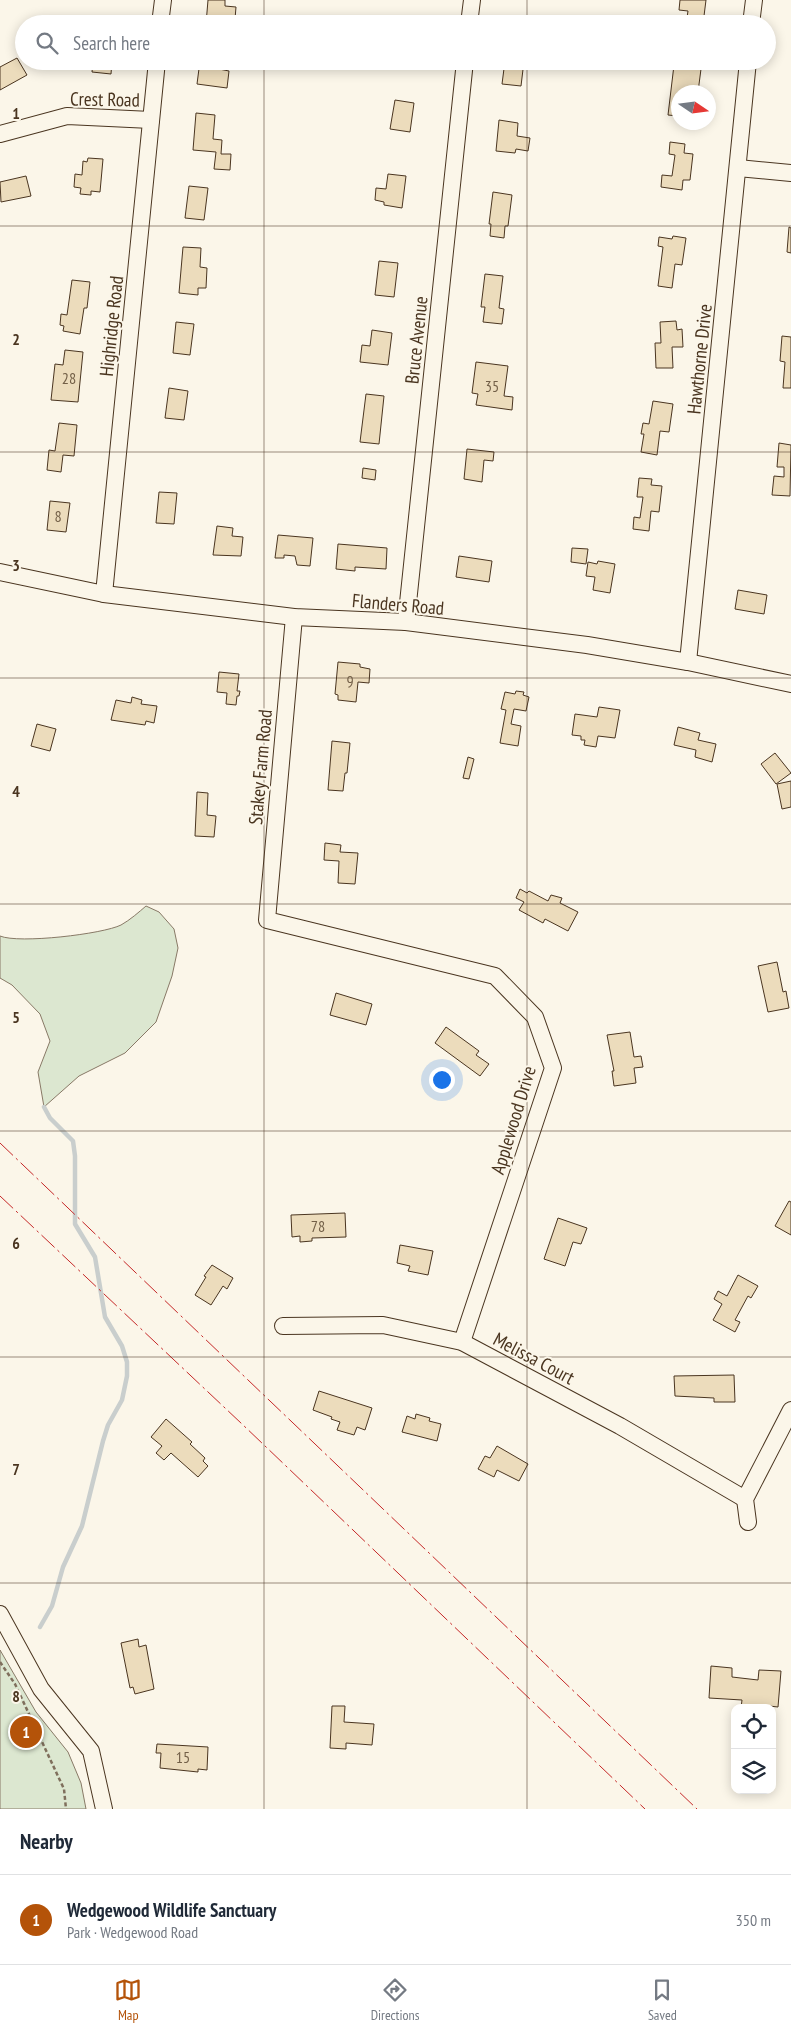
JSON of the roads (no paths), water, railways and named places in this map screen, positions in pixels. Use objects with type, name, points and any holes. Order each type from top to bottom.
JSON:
[{"type":"street","points":[[161,15],[163,0]]},
{"type":"street","points":[[470,15],[472,0]]},
{"type":"street","points":[[752,15],[754,0]]},
{"type":"street","name":"Highridge Road","points":[[104,594],[156,70]]},
{"type":"street","name":"Bruce Avenue","points":[[406,622],[464,70]]},
{"type":"street","name":"Hawthorne Drive","points":[[688,662],[747,70]]},
{"type":"street","name":"Crest Road","points":[[0,134],[67,116],[151,120]]},
{"type":"street","points":[[738,168],[791,173]]},
{"type":"street","name":"Flanders Road","points":[[0,572],[104,594],[294,617],[406,622],[587,645],[688,662],[791,684]]},
{"type":"street","name":"Stakey Farm Road","points":[[266,920],[294,617]]},
{"type":"street","name":"Applewood Drive","points":[[266,920],[495,976],[535,1017],[553,1068],[462,1342]]},
{"type":"street","name":"Melissa Court","points":[[283,1326],[383,1325],[462,1342],[620,1426],[745,1499]]},
{"type":"street","points":[[748,1522],[745,1499],[791,1410]]},
{"type":"street","points":[[0,1614],[41,1689],[91,1751],[104,1809]]},
{"type":"waterway","points":[[40,1627],[52,1606],[63,1567],[82,1526],[103,1441],[108,1425],[122,1400],[127,1376],[127,1362],[122,1346],[105,1317],[95,1257],[75,1224],[75,1156],[73,1141],[50,1118],[44,1107]]},
{"type":"place","name":"Wedgewood Wildlife Sanctuary","points":[[26,1732]]}]
